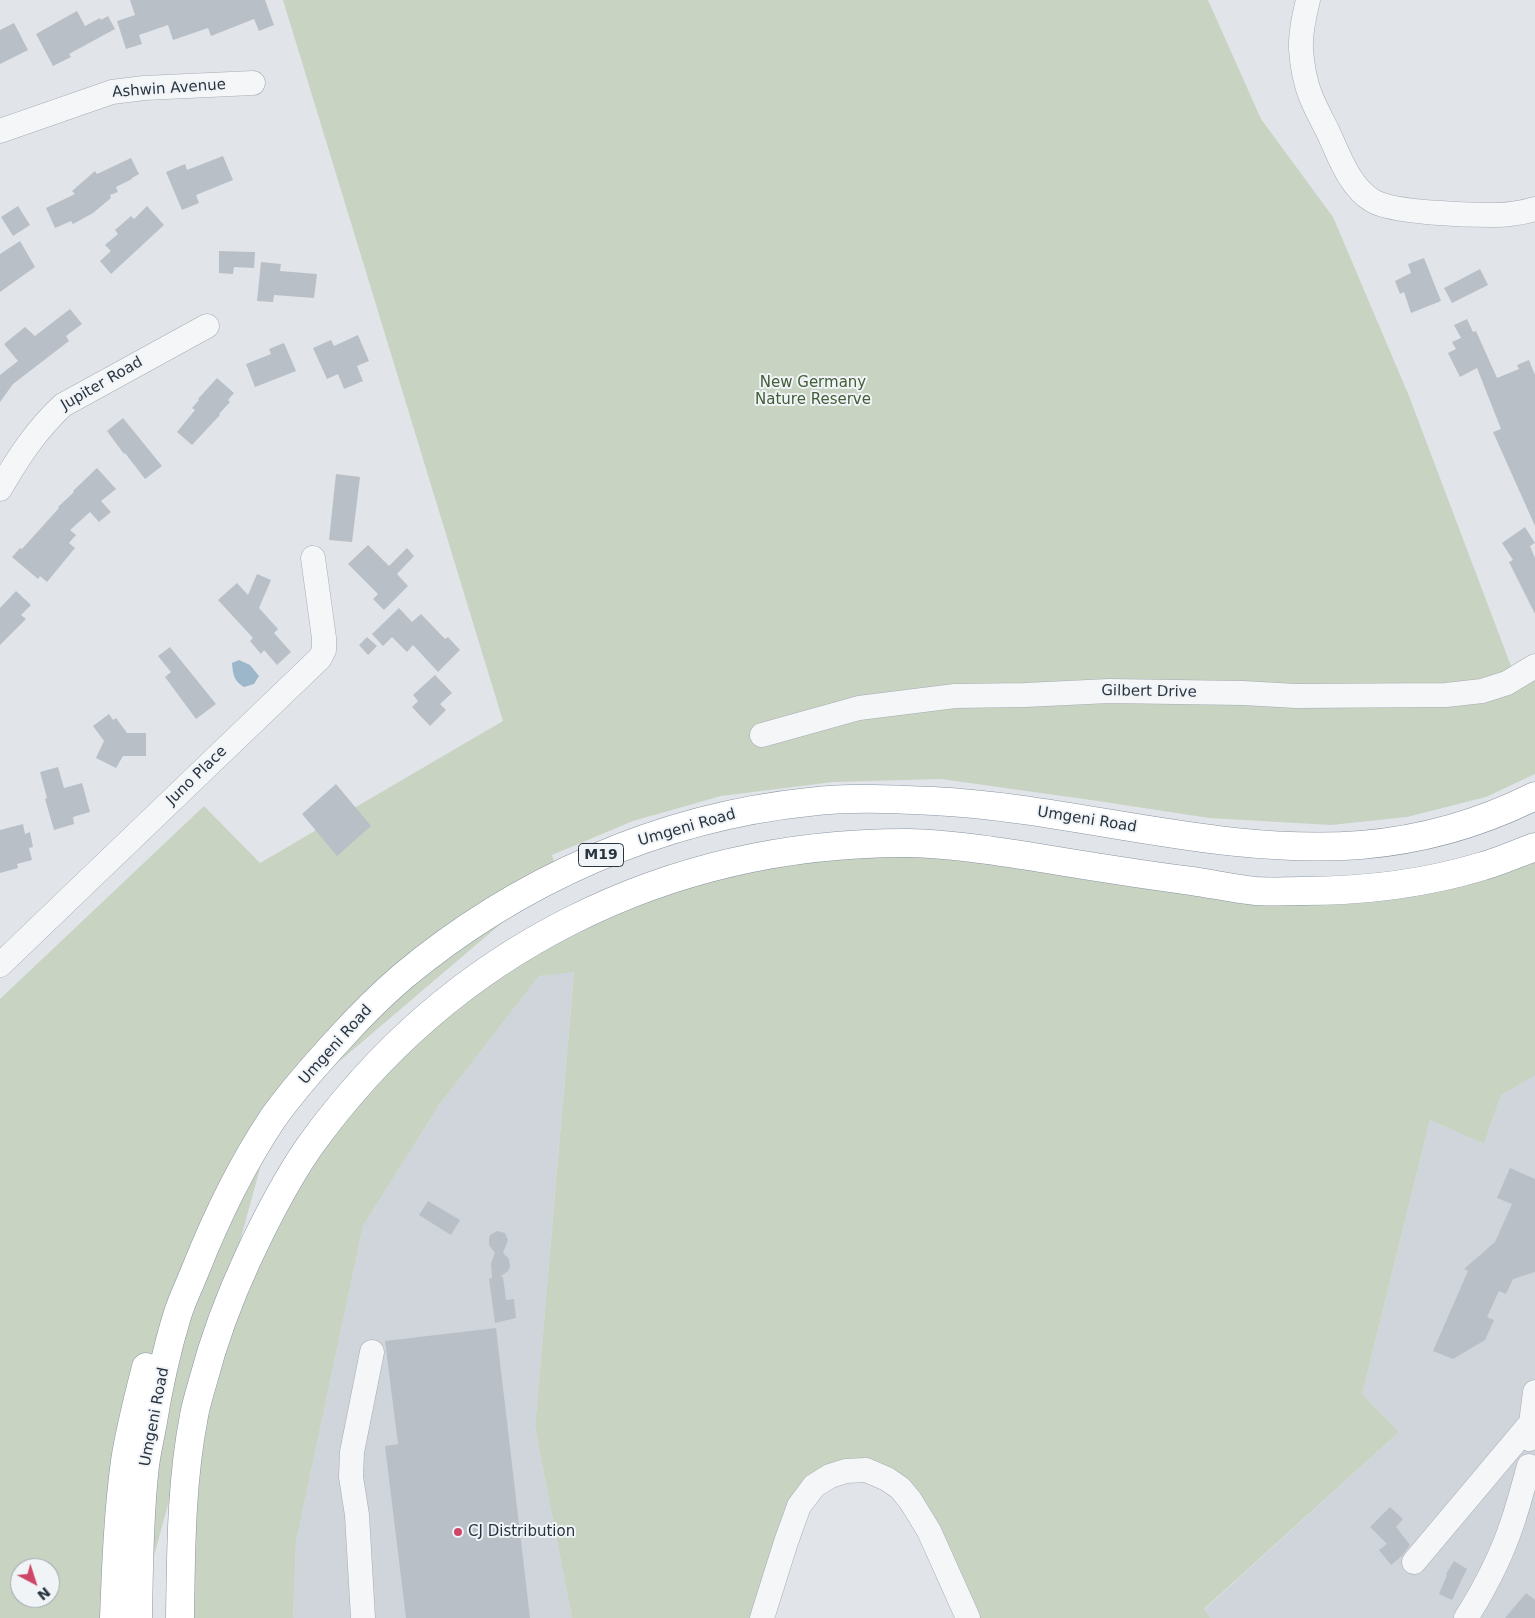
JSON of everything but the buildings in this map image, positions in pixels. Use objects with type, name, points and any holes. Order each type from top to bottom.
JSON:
[{"type":"highway","name":"Umgeni Road","points":[[138,1618],[144,1471],[159,1388],[177,1315],[232,1187],[274,1117],[321,1058],[370,1006],[428,956],[508,903],[558,875],[610,851],[681,827],[751,810],[810,801],[877,799],[1000,806],[1198,838],[1319,847],[1364,845],[1424,836],[1486,818],[1535,796]]},
{"type":"highway","points":[[180,1618],[184,1488],[194,1414],[213,1344],[236,1283],[264,1221],[307,1150],[353,1090],[401,1040],[449,998],[526,945],[598,908],[705,868],[789,851],[855,844],[915,843],[981,849],[1256,891],[1328,891],[1406,884],[1488,865],[1535,847]]},
{"type":"highway","points":[[114,1618],[116,1558],[125,1460],[131,1425],[149,1353],[167,1298],[190,1244],[219,1192],[274,1117]]},
{"type":"highway","points":[[191,1618],[189,1549],[194,1414]]},
{"type":"street","points":[[1308,0],[1303,23],[1301,48],[1304,75],[1311,98],[1349,176],[1361,191],[1373,201],[1390,208],[1494,215],[1535,209]]},
{"type":"street","name":"Ashwin Avenue","points":[[0,131],[112,92],[144,88],[254,83]]},
{"type":"street","name":"Jupiter Road","points":[[0,489],[44,422],[63,405],[206,326]]},
{"type":"street","name":"Juno Place","points":[[0,965],[320,658],[324,650],[324,638],[313,558]]},
{"type":"street","name":"Gilbert Drive","points":[[762,735],[859,708],[955,696],[1025,696],[1109,691],[1243,693],[1296,696],[1446,695],[1482,691],[1507,683],[1535,666]]},
{"type":"street","points":[[363,1618],[356,1515],[351,1477],[352,1452],[372,1352]]},
{"type":"street","points":[[1535,1392],[1530,1424],[1529,1466],[1535,1500]]},
{"type":"street","points":[[1414,1562],[1530,1424]]},
{"type":"street","points":[[1466,1618],[1489,1579],[1503,1549],[1529,1466]]},
{"type":"street","points":[[762,1618],[799,1506],[814,1486],[830,1476],[846,1471],[866,1470],[887,1479],[900,1488],[910,1500],[929,1531],[968,1618]]},
{"type":"shaded area","points":[[574,971],[535,1427],[572,1618],[293,1618],[296,1542],[363,1226],[439,1105],[539,976]]},
{"type":"shaded area","points":[[1535,1076],[1535,1618],[1210,1618],[1204,1610],[1399,1432],[1362,1394],[1430,1120],[1484,1144],[1501,1095]]},
{"type":"green space","name":"New Germany Nature Reserve","points":[[283,0],[1208,0],[1261,119],[1333,217],[1409,396],[1511,666],[1535,664],[1535,774],[1486,797],[1407,817],[1331,825],[1209,818],[941,779],[833,782],[721,796],[633,821],[552,855],[558,875],[274,1117],[137,1618],[0,1618],[0,999],[204,806],[260,863],[503,721]]},
{"type":"green space","points":[[856,845],[1259,893],[1535,849],[1535,1076],[1501,1095],[1484,1144],[1430,1120],[1362,1394],[1399,1432],[1204,1609],[1210,1618],[969,1618],[897,1483],[826,1477],[760,1618],[572,1618],[535,1427],[574,972],[539,976],[439,1105],[363,1226],[296,1542],[293,1618],[193,1618],[197,1414],[218,1341],[313,1147],[445,1005],[630,898]]},
{"type":"water","points":[[239,660],[250,665],[259,676],[254,684],[244,687],[236,680],[232,663]]},
{"type":"place","name":"CJ Distribution","points":[[458,1532]]}]
